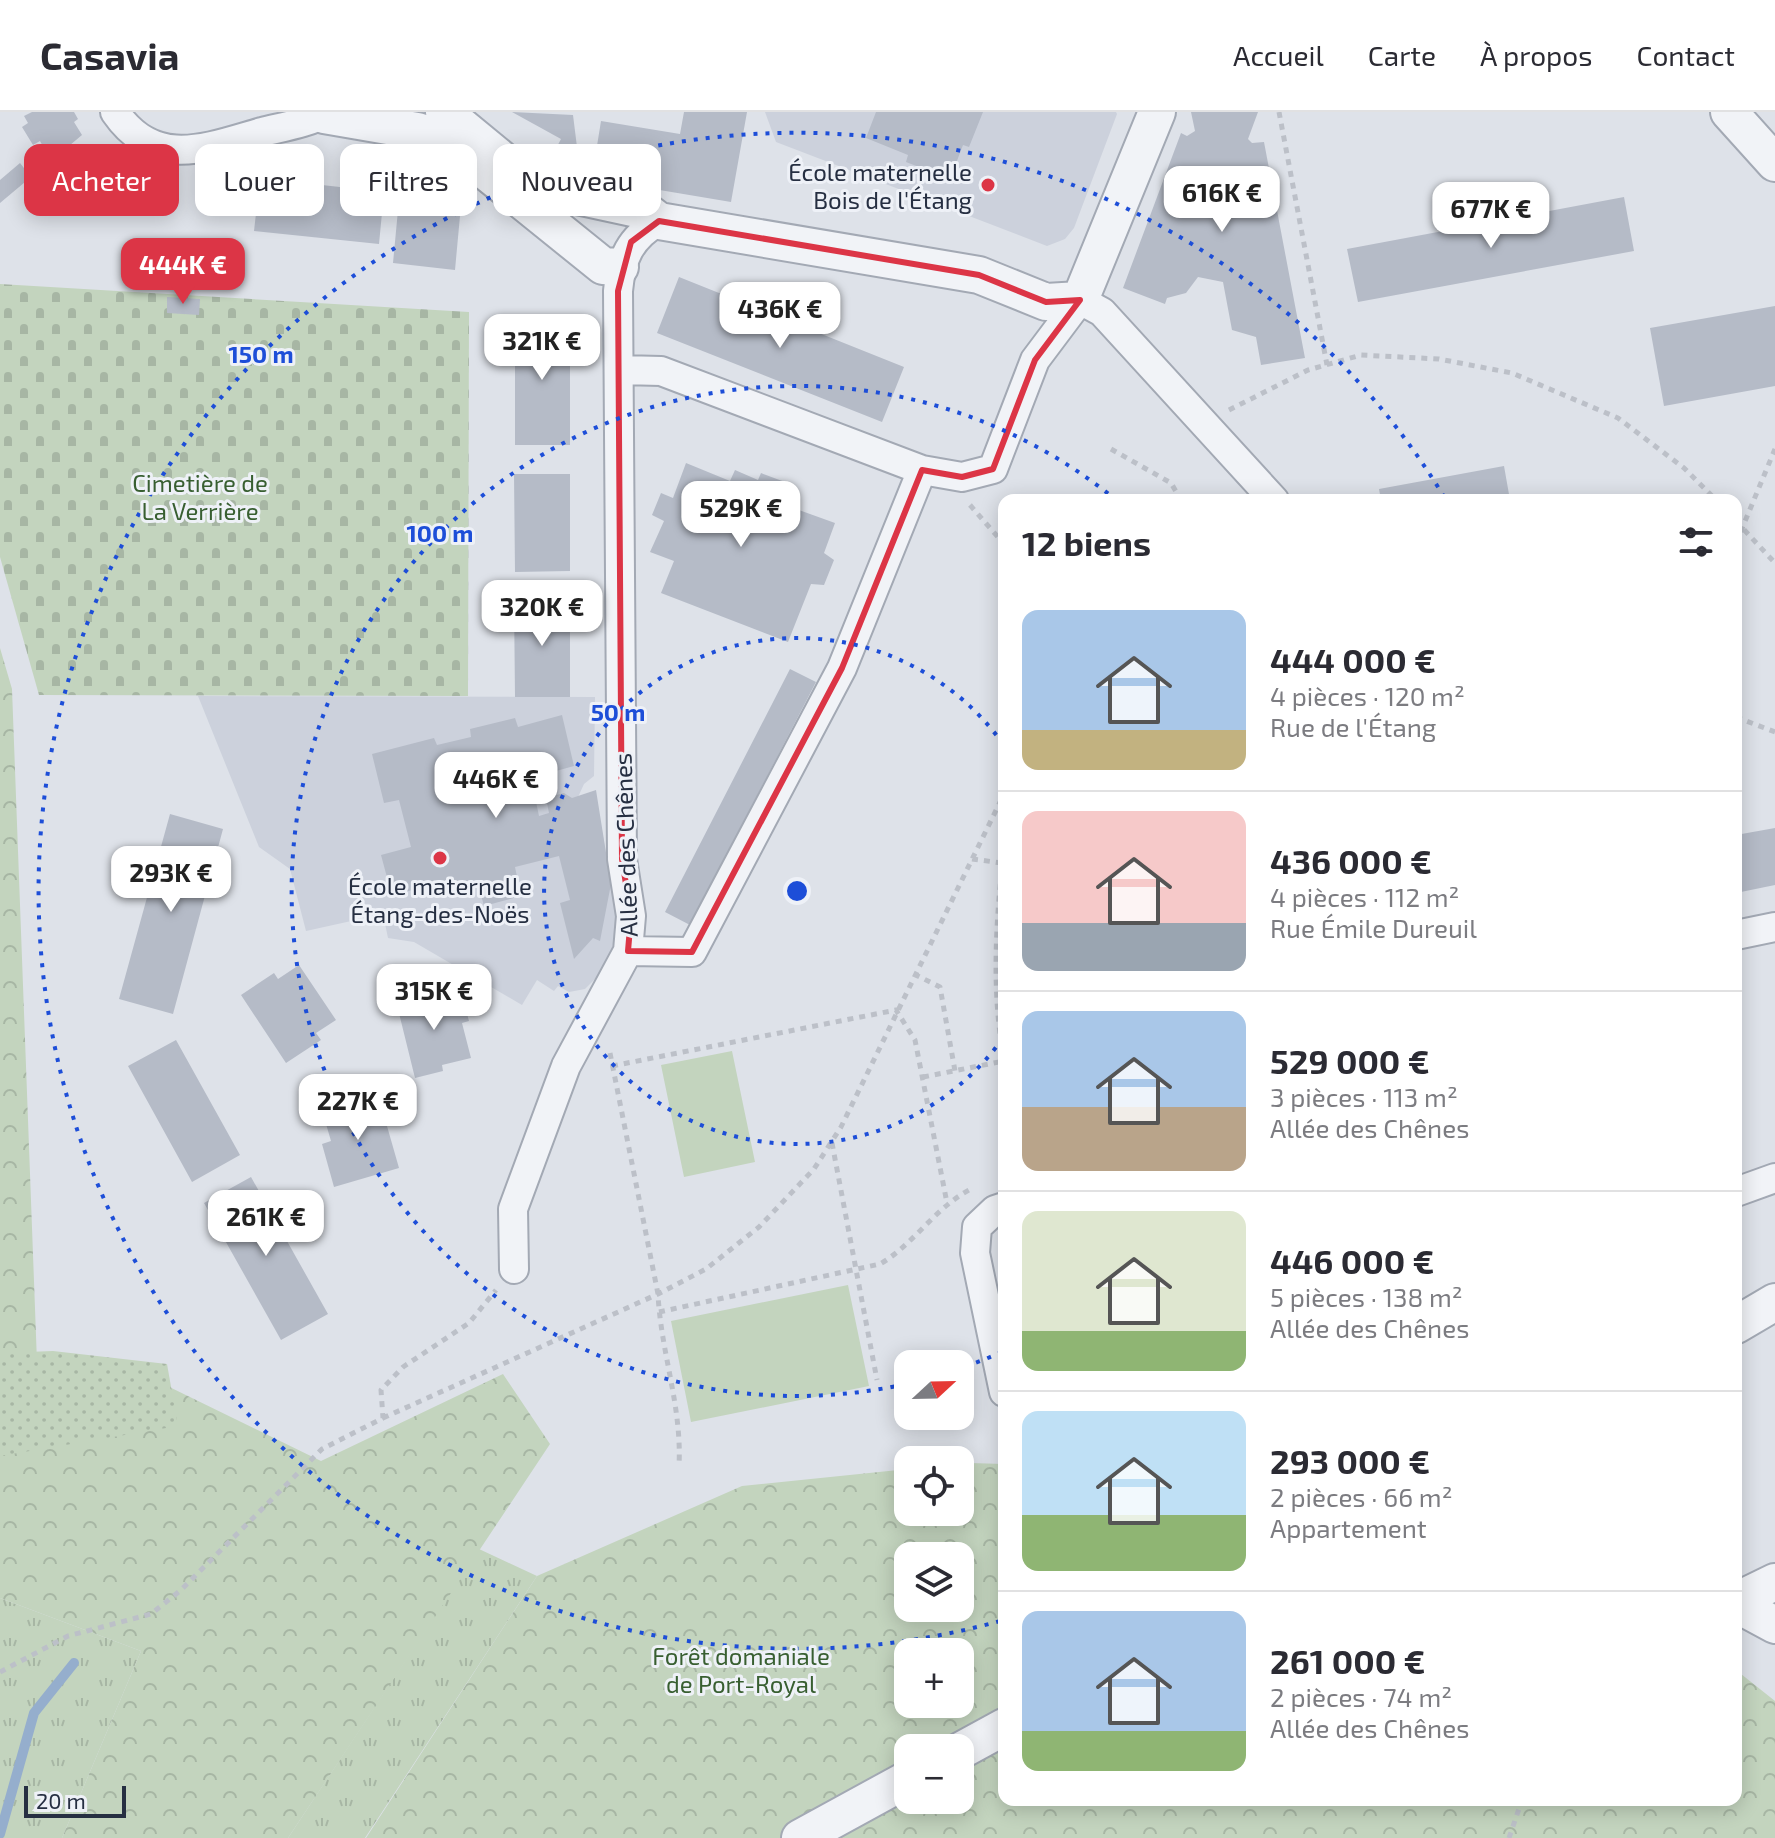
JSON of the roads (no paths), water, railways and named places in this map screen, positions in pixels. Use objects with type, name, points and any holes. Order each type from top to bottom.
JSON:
[{"type":"street","points":[[115,112],[138,137],[156,147],[174,151],[198,150],[326,113],[417,131],[448,141],[603,266],[620,267],[631,242],[659,221]]},
{"type":"street","points":[[444,112],[535,187],[646,211],[659,221],[979,275],[1046,302],[1080,300],[1102,312],[1268,494]]},
{"type":"street","points":[[621,370],[661,371],[922,470],[962,477],[993,469],[1035,360],[1080,300],[1157,112]]},
{"type":"street","points":[[1729,112],[1775,163]]},
{"type":"street","name":"Allée des Chênes","points":[[514,1269],[513,1209],[566,1066],[628,951],[631,916],[621,846],[620,267]]},
{"type":"street","points":[[628,951],[692,952],[842,668],[922,470]]},
{"type":"street","points":[[1742,934],[1775,927]]},
{"type":"street","points":[[1742,1190],[1775,1178]]},
{"type":"street","points":[[998,1209],[977,1227],[975,1253],[998,1363]]},
{"type":"street","points":[[1742,1321],[1775,1302]]},
{"type":"street","points":[[1742,1600],[1775,1582]]},
{"type":"street","points":[[1742,1606],[1775,1625]]},
{"type":"street","points":[[974,1743],[998,1730]]},
{"type":"street","points":[[800,1838],[894,1787]]},
{"type":"waterway","points":[[0,1834],[34,1713],[74,1663]]},
{"type":"place","name":"École maternelle Bois de l'Étang","points":[[988,185]]},
{"type":"place","name":"École maternelle Étang-des-Noës","points":[[440,858]]},
{"type":"park label","name":"Cimetière de La Verrière","points":[[200,496]]},
{"type":"park label","name":"Forêt domaniale de Port-Royal","points":[[741,1669]]}]
